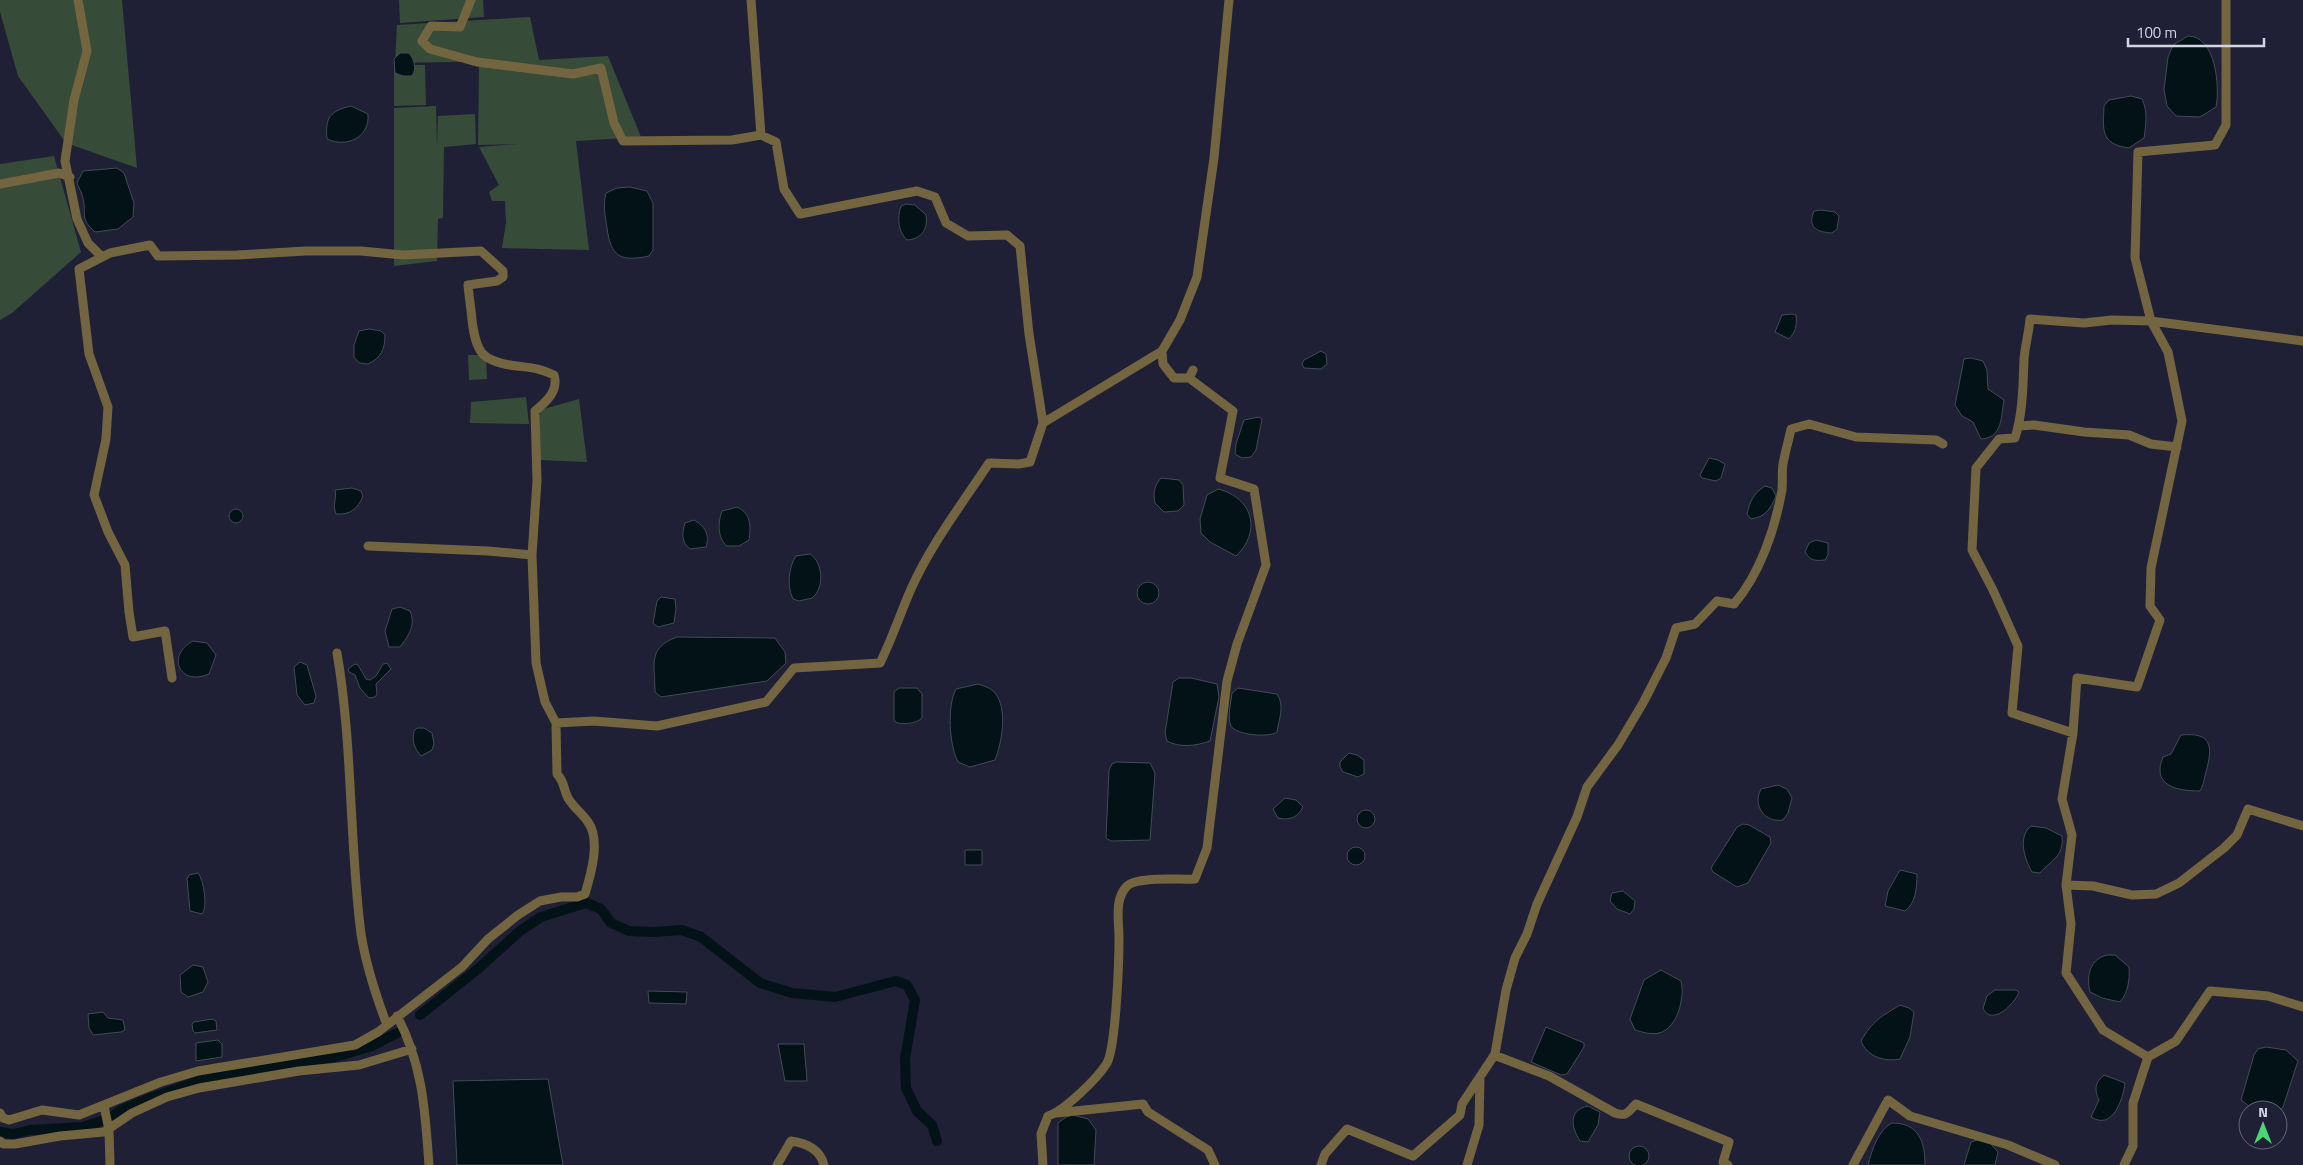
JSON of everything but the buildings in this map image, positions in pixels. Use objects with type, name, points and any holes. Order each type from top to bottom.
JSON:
[{"type":"street","points":[[78,0],[87,51],[74,100],[65,162],[70,177],[77,219],[88,243],[102,257]]},
{"type":"street","points":[[472,0],[460,27],[431,26],[422,41],[430,49],[477,62],[573,74],[601,68],[614,123],[623,141],[732,140],[761,135],[776,142],[784,189],[800,214],[917,191],[934,197],[946,223],[968,236],[1007,235],[1020,246],[1029,334],[1043,423],[1030,462],[989,463],[938,539],[911,589],[894,634],[880,663],[794,668],[766,702],[657,726],[594,720],[556,723]]},
{"type":"street","points":[[751,0],[761,135]]},
{"type":"street","points":[[1043,423],[1162,351],[1180,320],[1197,277],[1214,158],[1230,0]]},
{"type":"street","points":[[2148,1057],[2103,1030],[2066,973],[2071,924],[2066,885],[2072,836],[2062,799],[2073,733],[2077,678],[2137,687],[2160,620],[2150,606],[2151,568],[2182,421],[2168,352],[2151,321],[2135,258],[2138,152],[2216,145],[2226,124],[2226,0]]},
{"type":"street","points":[[0,184],[59,173],[70,177]]},
{"type":"street","points":[[0,1113],[3,1118],[10,1120],[42,1110],[79,1115],[161,1082],[198,1071],[355,1045],[387,1025],[462,967],[488,939],[518,915],[540,901],[561,897],[577,897],[585,894],[593,855],[593,838],[590,824],[568,797],[564,781],[557,774],[556,723],[545,702],[536,663],[532,555],[537,481],[535,411],[553,392],[556,381],[554,375],[538,367],[494,362],[482,355],[475,343],[468,285],[497,281],[503,277],[503,270],[480,251],[403,255],[361,251],[306,251],[180,257],[158,256],[150,245],[110,253],[78,269],[89,354],[108,407],[106,440],[94,495],[108,532],[125,565],[133,637],[166,632],[172,678]]},
{"type":"street","points":[[2073,733],[2012,713],[2018,646],[1993,590],[1972,550],[1976,468],[1999,440],[2015,438],[2019,426],[2024,357],[2030,319],[2084,323],[2112,320],[2151,321],[2303,341]]},
{"type":"street","points":[[1056,1113],[1081,1093],[1107,1063],[1112,1040],[1115,1002],[1119,939],[1118,902],[1127,886],[1140,881],[1195,879],[1207,848],[1228,681],[1237,644],[1266,565],[1254,489],[1220,478],[1233,411],[1191,374],[1174,378],[1163,364],[1162,351]]},
{"type":"street","points":[[1321,1165],[1324,1154],[1347,1129],[1413,1156],[1460,1115],[1462,1104],[1494,1055],[1506,990],[1515,958],[1527,934],[1536,904],[1577,817],[1587,787],[1618,745],[1643,703],[1666,658],[1676,628],[1695,624],[1717,601],[1734,604],[1743,594],[1754,573],[1774,523],[1782,489],[1783,460],[1790,429],[1809,424],[1856,437],[1936,440],[1943,444]]},
{"type":"street","points":[[2019,426],[2034,424],[2084,432],[2129,435],[2151,444],[2177,447]]},
{"type":"street","points":[[368,546],[488,550],[532,555]]},
{"type":"street","points":[[337,654],[344,710],[362,935],[377,999],[387,1025]]},
{"type":"street","points":[[2066,885],[2093,886],[2132,895],[2156,894],[2178,883],[2224,848],[2237,835],[2248,809],[2303,826]]},
{"type":"street","points":[[2124,1165],[2133,1146],[2133,1103],[2148,1057],[2176,1041],[2210,991],[2268,996],[2303,1007]]},
{"type":"street","points":[[397,1016],[420,1072],[425,1105],[429,1165]]},
{"type":"street","points":[[0,1142],[3,1144],[15,1144],[108,1130],[132,1113],[167,1097],[199,1088],[300,1071],[359,1066],[412,1049]]},
{"type":"street","points":[[1494,1055],[1549,1076],[1622,1116],[1628,1114],[1636,1104],[1729,1142],[1723,1162],[1728,1165]]},
{"type":"street","points":[[1467,1165],[1479,1124],[1480,1075]]},
{"type":"street","points":[[1853,1165],[1888,1100],[1910,1116],[2008,1145],[2055,1165]]},
{"type":"street","points":[[1043,1165],[1041,1134],[1048,1116],[1056,1113],[1143,1104],[1148,1112],[1208,1150],[1216,1165]]},
{"type":"street","points":[[104,1106],[108,1130],[110,1165]]},
{"type":"street","points":[[777,1165],[791,1141],[805,1143],[816,1150],[824,1165]]},
{"type":"green space","points":[[0,0],[122,0],[137,168],[66,143],[18,76],[0,12]]},
{"type":"green space","points":[[399,0],[483,0],[484,17],[400,23]]},
{"type":"green space","points":[[530,17],[539,60],[608,56],[641,137],[576,141],[589,250],[502,248],[506,223],[505,201],[492,201],[489,192],[499,185],[479,147],[518,144],[478,145],[479,63],[507,61],[395,63],[397,25]]},
{"type":"green space","points":[[394,65],[425,65],[426,105],[394,106]]},
{"type":"green space","points":[[436,106],[437,147],[438,116],[475,114],[476,144],[444,147],[443,218],[438,219],[437,261],[394,266],[394,108]]},
{"type":"green space","points":[[54,156],[81,252],[12,313],[0,320],[0,164]]},
{"type":"green space","points":[[468,355],[486,355],[487,379],[469,380]]},
{"type":"green space","points":[[526,397],[529,424],[470,423],[471,402]]},
{"type":"green space","points":[[579,399],[587,462],[540,460],[540,410]]},
{"type":"shaded area","points":[[2188,36],[2197,38],[2205,44],[2214,64],[2216,76],[2216,107],[2200,117],[2176,116],[2167,106],[2164,90],[2168,57],[2173,45]]},
{"type":"shaded area","points":[[400,53],[409,53],[412,58],[415,67],[412,76],[403,76],[395,73],[394,59]]},
{"type":"shaded area","points":[[2131,96],[2142,99],[2146,113],[2146,123],[2144,138],[2129,148],[2113,143],[2105,134],[2104,106],[2109,100]]},
{"type":"shaded area","points":[[351,106],[368,114],[368,122],[361,135],[355,139],[342,142],[327,139],[327,125],[330,116],[338,110]]},
{"type":"shaded area","points":[[117,168],[124,173],[134,203],[133,217],[118,229],[95,232],[85,220],[83,198],[77,183],[83,171]]},
{"type":"shaded area","points":[[630,187],[647,191],[653,203],[653,250],[649,256],[639,258],[624,257],[614,251],[609,238],[605,210],[606,193],[617,188]]},
{"type":"shaded area","points":[[906,204],[915,205],[926,215],[926,225],[923,232],[917,238],[907,240],[900,229],[899,219],[901,206]]},
{"type":"shaded area","points":[[1814,211],[1835,212],[1839,216],[1837,229],[1832,233],[1822,232],[1813,225],[1812,217]]},
{"type":"shaded area","points":[[1782,315],[1796,315],[1796,325],[1795,331],[1789,339],[1775,332]]},
{"type":"shaded area","points":[[369,329],[381,331],[385,335],[383,349],[372,362],[368,364],[359,363],[354,357],[354,345],[359,331]]},
{"type":"shaded area","points":[[1321,351],[1326,354],[1327,364],[1321,369],[1304,368],[1302,364],[1304,360]]},
{"type":"shaded area","points":[[1971,358],[1983,361],[1987,370],[1988,389],[2004,400],[2000,425],[1993,435],[1988,438],[1981,439],[1973,422],[1962,416],[1955,405],[1964,359]]},
{"type":"shaded area","points":[[1259,417],[1262,419],[1256,450],[1251,457],[1242,458],[1235,454],[1236,444],[1244,420]]},
{"type":"shaded area","points":[[1709,458],[1725,464],[1721,478],[1716,481],[1702,478],[1700,475]]},
{"type":"shaded area","points":[[1161,478],[1179,480],[1183,485],[1184,505],[1178,511],[1164,512],[1155,503],[1155,490]]},
{"type":"shaded area","points":[[1765,486],[1772,488],[1776,496],[1766,512],[1760,517],[1751,519],[1747,514],[1751,502],[1755,495]]},
{"type":"shaded area","points":[[352,488],[361,491],[363,496],[359,504],[349,512],[336,514],[334,508],[335,490]]},
{"type":"shaded area","points":[[1218,489],[1230,493],[1239,500],[1250,516],[1249,536],[1236,556],[1210,542],[1201,533],[1200,519],[1207,495]]},
{"type":"shaded area","points":[[737,507],[745,513],[749,520],[749,540],[739,546],[727,546],[721,539],[720,534],[719,525],[722,511]]},
{"type":"shaded area","points":[[233,509],[239,509],[243,516],[239,523],[233,523],[229,519],[229,513]]},
{"type":"shaded area","points":[[694,520],[706,531],[706,547],[690,549],[685,543],[683,534],[685,523]]},
{"type":"shaded area","points":[[1816,540],[1828,543],[1828,555],[1825,560],[1814,560],[1805,552],[1809,543]]},
{"type":"shaded area","points":[[810,554],[818,563],[821,582],[816,594],[812,598],[799,601],[793,599],[791,594],[790,572],[796,556]]},
{"type":"shaded area","points":[[1144,582],[1152,582],[1159,589],[1159,597],[1152,604],[1144,604],[1137,597],[1137,589]]},
{"type":"shaded area","points":[[661,597],[675,599],[676,609],[674,623],[658,627],[653,623],[657,601]]},
{"type":"shaded area","points":[[400,607],[410,611],[412,625],[409,634],[400,647],[389,647],[385,631],[392,609]]},
{"type":"shaded area","points":[[677,637],[775,638],[785,652],[786,663],[767,681],[661,697],[655,692],[655,658],[661,646]]},
{"type":"shaded area","points":[[193,641],[207,643],[216,655],[209,674],[199,677],[190,676],[180,668],[178,661],[180,654]]},
{"type":"shaded area","points":[[300,662],[307,665],[316,696],[314,703],[305,705],[297,695],[294,667]]},
{"type":"shaded area","points":[[387,663],[391,669],[376,684],[377,694],[375,697],[369,698],[360,688],[355,675],[349,672],[348,669],[355,664],[358,665],[366,679],[370,680],[376,676],[383,664]]},
{"type":"shaded area","points":[[1179,678],[1191,678],[1217,684],[1219,697],[1210,741],[1188,746],[1177,745],[1167,741],[1165,733],[1173,682]]},
{"type":"shaded area","points":[[978,684],[992,690],[999,700],[1003,716],[1002,735],[995,760],[970,767],[958,762],[955,755],[951,736],[950,715],[956,689]]},
{"type":"shaded area","points":[[899,688],[917,688],[922,694],[922,718],[914,722],[904,723],[897,723],[894,720],[894,692]]},
{"type":"shaded area","points":[[1238,688],[1277,694],[1281,707],[1277,732],[1267,735],[1253,735],[1239,732],[1231,726],[1229,714],[1232,693]]},
{"type":"shaded area","points":[[417,728],[424,728],[432,733],[434,744],[432,750],[421,756],[413,741],[414,731]]},
{"type":"shaded area","points":[[2181,735],[2199,736],[2208,743],[2208,763],[2200,791],[2175,788],[2163,781],[2160,775],[2163,757],[2171,754]]},
{"type":"shaded area","points":[[1349,753],[1357,755],[1364,760],[1364,774],[1358,777],[1343,772],[1340,762]]},
{"type":"shaded area","points":[[1116,762],[1150,763],[1155,773],[1150,840],[1111,841],[1106,838],[1109,770],[1112,764]]},
{"type":"shaded area","points":[[1778,785],[1787,789],[1792,798],[1788,813],[1783,820],[1771,819],[1766,816],[1759,807],[1758,801],[1761,789]]},
{"type":"shaded area","points":[[1285,798],[1296,800],[1303,807],[1293,817],[1286,819],[1278,818],[1273,809]]},
{"type":"shaded area","points":[[1362,810],[1370,810],[1375,815],[1373,826],[1362,828],[1357,823],[1357,815]]},
{"type":"shaded area","points":[[1743,824],[1749,825],[1770,837],[1771,843],[1748,883],[1737,887],[1713,872],[1711,868],[1737,827]]},
{"type":"shaded area","points":[[2031,826],[2046,828],[2062,836],[2059,853],[2040,873],[2032,872],[2024,849],[2024,836]]},
{"type":"shaded area","points":[[1356,847],[1362,850],[1365,856],[1362,862],[1356,865],[1350,862],[1347,856],[1350,850]]},
{"type":"shaded area","points":[[965,850],[982,850],[982,865],[965,865]]},
{"type":"shaded area","points":[[1900,870],[1917,874],[1914,899],[1905,911],[1885,906],[1888,891]]},
{"type":"shaded area","points":[[198,873],[204,894],[205,906],[202,914],[190,911],[187,879],[189,875]]},
{"type":"shaded area","points":[[1623,891],[1635,901],[1634,909],[1630,914],[1617,909],[1610,901],[1612,893]]},
{"type":"shaded area","points":[[2115,955],[2129,967],[2128,986],[2120,1002],[2102,998],[2090,992],[2089,974],[2093,964],[2101,957]]},
{"type":"shaded area","points":[[193,965],[203,967],[208,982],[203,992],[188,997],[181,992],[180,975]]},
{"type":"shaded area","points":[[1661,970],[1681,981],[1682,995],[1679,1011],[1666,1030],[1656,1034],[1635,1030],[1630,1019],[1644,980]]},
{"type":"shaded area","points":[[1995,990],[2016,990],[2019,992],[2013,1002],[2002,1012],[1991,1015],[1983,1008],[1987,996]]},
{"type":"shaded area","points":[[648,991],[687,992],[686,1004],[649,1003]]},
{"type":"shaded area","points":[[1900,1005],[1914,1012],[1910,1037],[1900,1059],[1888,1060],[1872,1055],[1861,1041],[1882,1016]]},
{"type":"shaded area","points":[[103,1012],[108,1018],[123,1020],[125,1030],[93,1035],[89,1028],[88,1014]]},
{"type":"shaded area","points":[[212,1019],[216,1021],[217,1030],[195,1033],[193,1031],[192,1024],[194,1022]]},
{"type":"shaded area","points":[[1546,1027],[1584,1043],[1584,1047],[1567,1074],[1561,1075],[1531,1062]]},
{"type":"shaded area","points":[[218,1040],[222,1044],[222,1057],[196,1061],[196,1043]]},
{"type":"shaded area","points":[[778,1044],[804,1044],[807,1081],[785,1081]]},
{"type":"shaded area","points":[[2266,1047],[2286,1050],[2298,1061],[2285,1100],[2241,1100],[2254,1055],[2258,1049]]},
{"type":"shaded area","points":[[2104,1075],[2125,1083],[2116,1111],[2111,1117],[2099,1120],[2091,1117],[2099,1100],[2096,1093],[2097,1083]]},
{"type":"shaded area","points":[[548,1079],[563,1165],[457,1165],[453,1081]]},
{"type":"shaded area","points":[[1588,1106],[1600,1112],[1598,1125],[1588,1142],[1580,1141],[1573,1125],[1573,1120],[1577,1111]]},
{"type":"shaded area","points":[[1073,1115],[1088,1119],[1096,1130],[1094,1165],[1058,1165],[1058,1123],[1066,1117]]},
{"type":"shaded area","points":[[1892,1123],[1909,1126],[1919,1135],[1924,1149],[1925,1165],[1868,1165],[1879,1135]]},
{"type":"shaded area","points":[[1977,1140],[1989,1142],[1998,1152],[1995,1165],[1964,1165],[1971,1142]]},
{"type":"shaded area","points":[[1639,1146],[1646,1149],[1649,1156],[1646,1163],[1639,1166],[1632,1163],[1629,1156],[1632,1149]]},
{"type":"waterway","points":[[420,1015],[479,968],[520,931],[541,917],[586,903],[601,909],[611,923],[629,931],[682,930],[701,937],[760,983],[792,993],[835,997],[896,981],[907,985],[915,1000],[905,1059],[906,1088],[917,1111],[932,1125],[937,1141]]},
{"type":"waterway","points":[[0,1132],[13,1134],[30,1130],[83,1127],[110,1118],[121,1110],[145,1100],[199,1081],[283,1064],[335,1057],[372,1046],[399,1032]]}]
